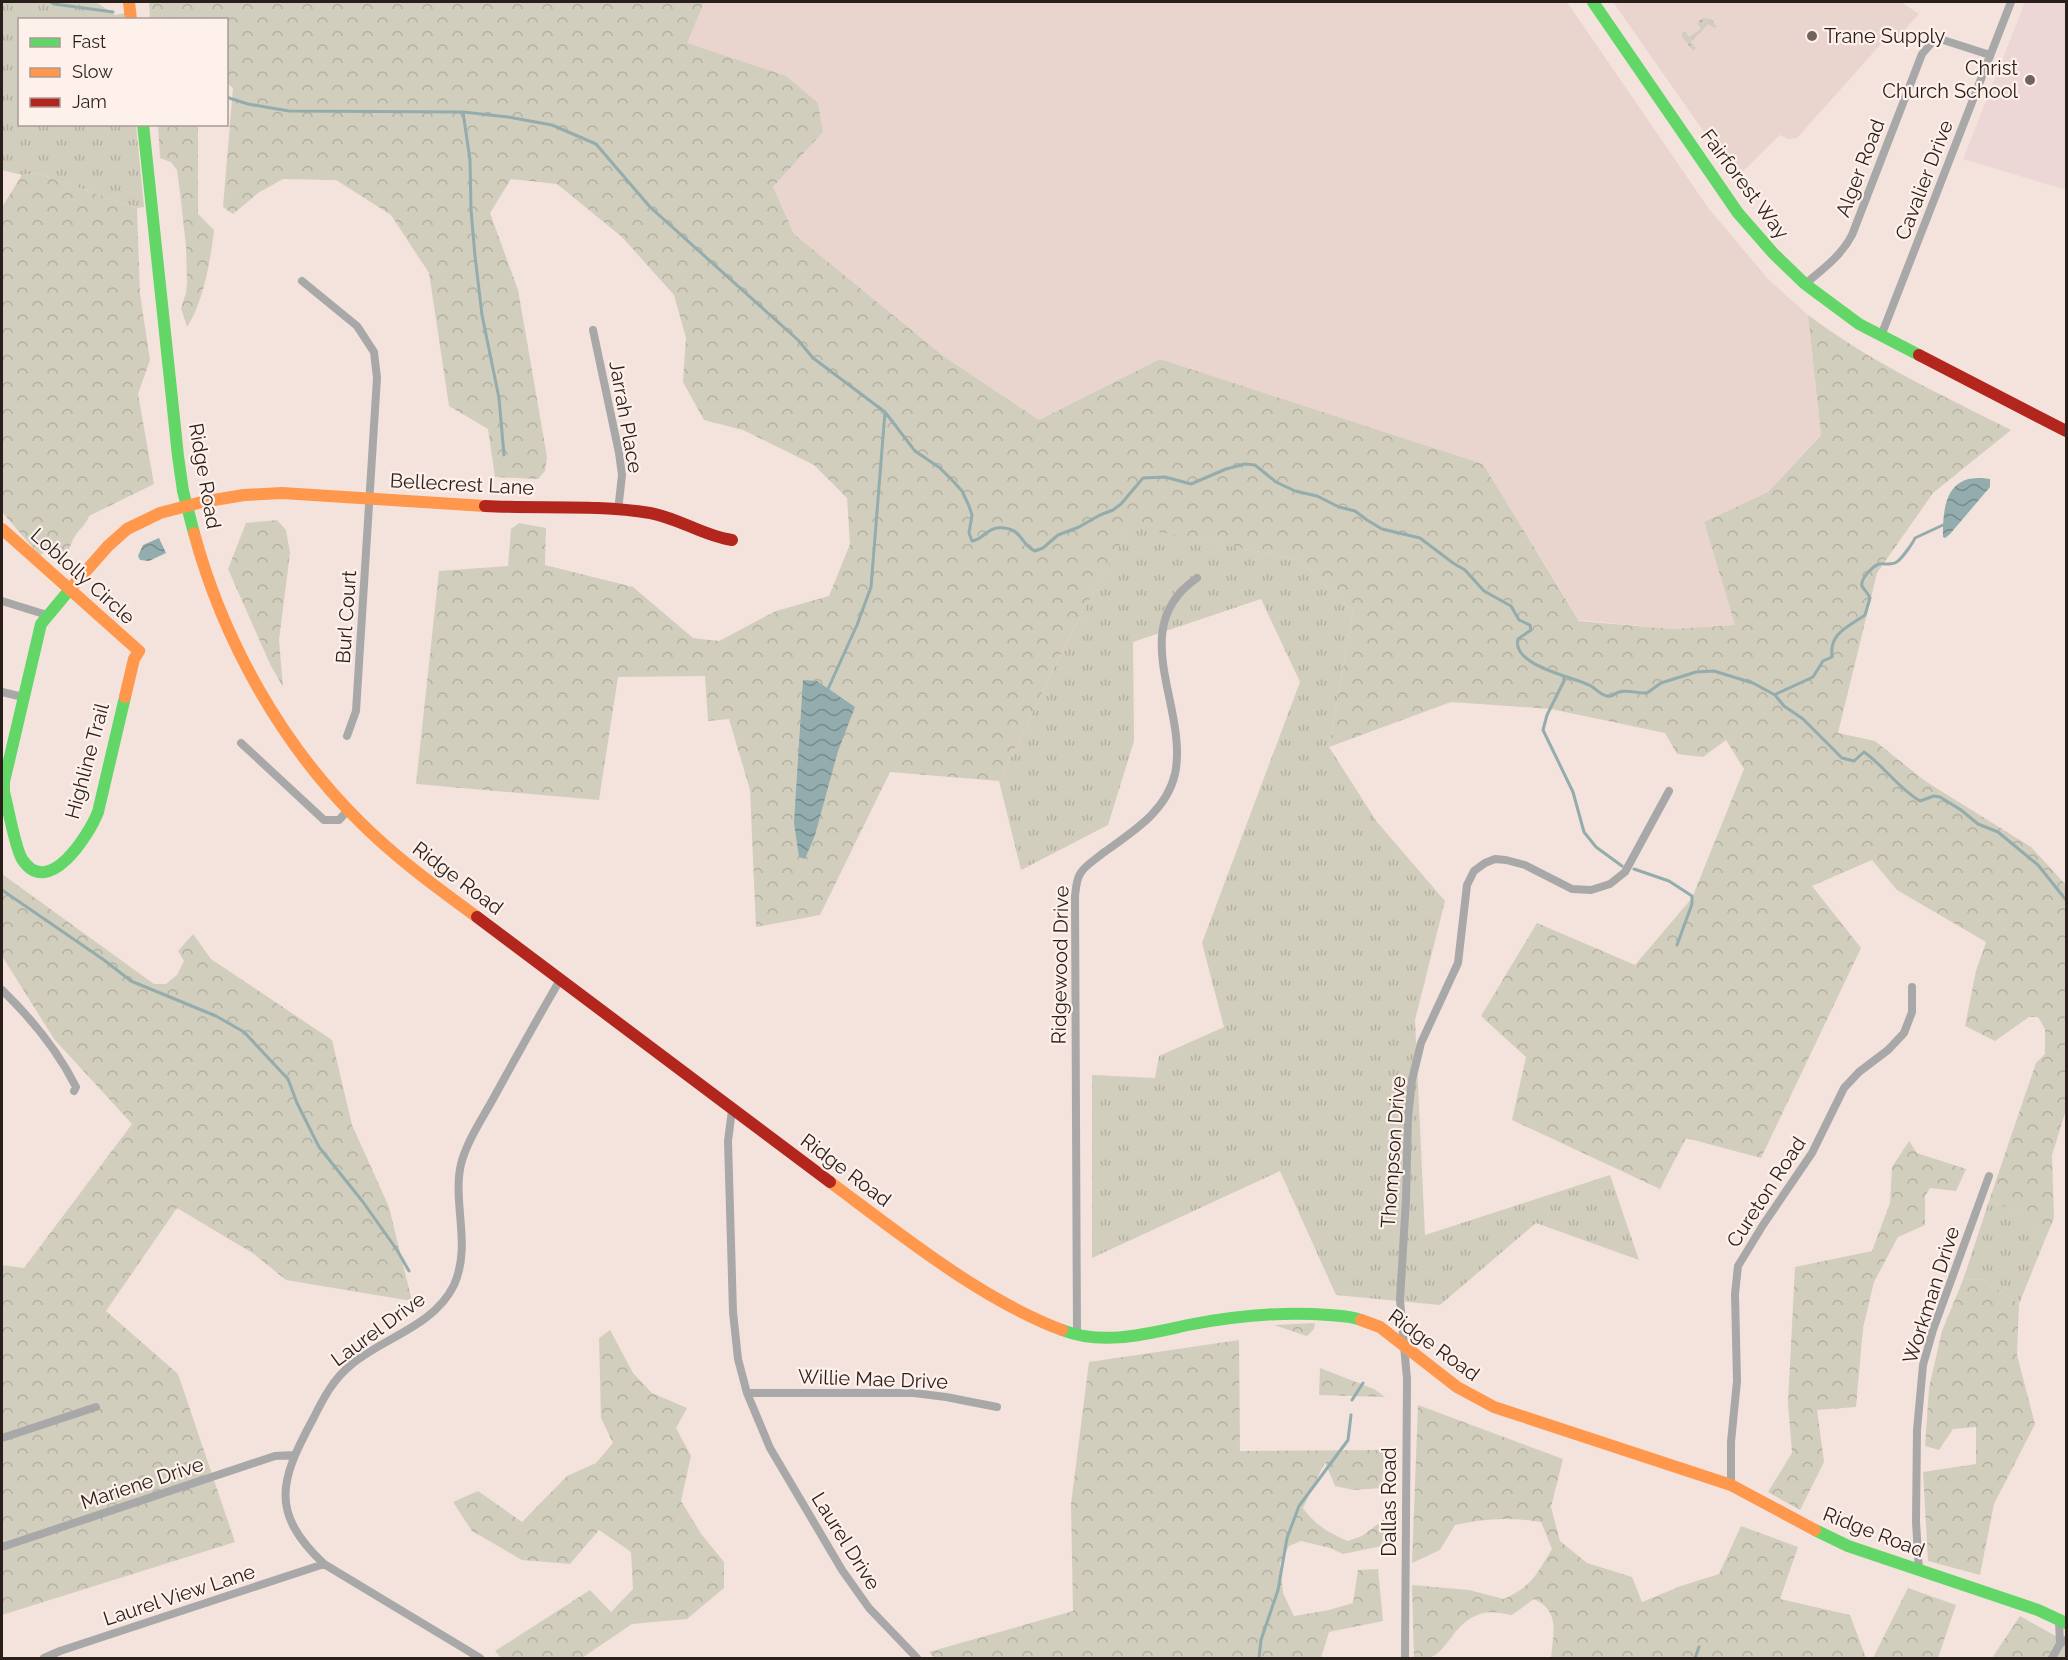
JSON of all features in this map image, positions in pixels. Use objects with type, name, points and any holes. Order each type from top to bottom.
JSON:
[{"type":"street","points":[[129,2],[131,18]]},
{"type":"street","name":"Fairforest Way","points":[[1593,2],[1738,213],[1773,253],[1805,284],[1859,324],[2067,431]]},
{"type":"street","name":"Cavalier Drive","points":[[1881,336],[2011,2]]},
{"type":"street","name":"Alger Road","points":[[1805,284],[1828,266],[1845,247],[1852,235],[1913,76],[1928,45],[1940,39],[1990,55]]},
{"type":"street","name":"Ridge Road","points":[[143,126],[186,506],[213,593],[231,636],[254,681],[298,750],[348,810],[407,865],[859,1205],[956,1274],[1038,1321],[1077,1336],[1124,1338],[1261,1314],[1314,1314],[1356,1318],[1380,1328],[1457,1387],[1494,1407],[1731,1485],[1827,1537],[1889,1562],[2038,1610],[2063,1622]]},
{"type":"street","name":"Burl Court","points":[[302,281],[357,326],[374,352],[378,378],[356,711],[347,736]]},
{"type":"street","name":"Jarrah Place","points":[[593,330],[619,453],[622,475],[618,511]]},
{"type":"street","name":"Bellecrest Lane","points":[[70,590],[126,530],[148,518],[186,506],[254,494],[282,493],[501,507],[573,507],[651,513],[668,518],[707,536],[732,540]]},
{"type":"street","name":"Loblolly Circle","points":[[2,529],[139,651]]},
{"type":"street","name":"Ridgewood Drive","points":[[1077,1336],[1075,1153],[1075,896],[1077,881],[1087,866],[1154,814],[1172,785],[1177,757],[1175,728],[1161,653],[1161,634],[1166,616],[1178,595],[1197,578]]},
{"type":"street","name":"Highline Trail","points":[[70,590],[41,624],[3,781],[20,858],[34,870],[43,872],[57,869],[65,862],[96,820],[134,659],[139,651]]},
{"type":"street","points":[[2,602],[47,615]]},
{"type":"street","points":[[2,692],[23,697]]},
{"type":"street","points":[[241,743],[324,820],[339,820],[348,810]]},
{"type":"street","name":"Thompson Drive","points":[[1404,1345],[1400,1300],[1408,1117],[1412,1080],[1421,1043],[1458,963],[1466,893],[1471,876],[1485,863],[1506,860],[1525,865],[1572,890],[1591,890],[1603,887],[1618,879],[1625,872],[1669,791]]},
{"type":"street","name":"Laurel Drive","points":[[480,1659],[324,1564],[296,1533],[288,1513],[286,1481],[294,1455],[326,1394],[342,1373],[359,1359],[437,1309],[453,1286],[461,1257],[459,1180],[463,1156],[560,980]]},
{"type":"street","name":"Cureton Road","points":[[1731,1485],[1731,1442],[1737,1381],[1735,1294],[1738,1266],[1812,1153],[1844,1088],[1859,1071],[1888,1050],[1904,1033],[1912,1012],[1912,987]]},
{"type":"street","points":[[2,990],[29,1016],[62,1059],[76,1086],[74,1091]]},
{"type":"street","name":"Laurel Drive","points":[[732,1110],[728,1141],[733,1312],[738,1359],[747,1394],[770,1448],[842,1570],[869,1608],[917,1659]]},
{"type":"street","name":"Workman Drive","points":[[1919,1571],[1916,1522],[1917,1430],[1923,1365],[1933,1330],[1989,1176]]},
{"type":"street","name":"Dallas Road","points":[[1404,1345],[1407,1379],[1406,1659]]},
{"type":"street","name":"Willie Mae Drive","points":[[747,1394],[914,1393],[997,1407]]},
{"type":"street","points":[[2,1438],[96,1407]]},
{"type":"street","name":"Mariene Drive","points":[[2,1547],[275,1456],[294,1455]]},
{"type":"street","name":"Laurel View Lane","points":[[44,1659],[60,1651],[324,1564]]},
{"type":"street","points":[[2052,1659],[2063,1642],[2063,1622]]},
{"type":"shaded area","points":[[704,2],[1567,2],[1709,209],[1769,280],[1808,315],[1821,434],[1768,492],[1704,522],[1735,625],[1672,629],[1579,620],[1483,464],[1160,359],[1039,420],[942,355],[794,234],[773,187],[823,132],[686,43]]},
{"type":"shaded area","points":[[1613,2],[1901,2],[1919,14],[1898,37],[1890,34],[1797,138],[1788,139],[1780,135],[1736,178]]},
{"type":"shaded area","name":"Christ Church School","points":[[2025,2],[2066,2],[2066,190],[1963,159]]},
{"type":"green space","points":[[2,2],[96,2],[115,15],[125,13],[125,18],[18,18],[18,126],[136,126],[144,207],[137,208],[37,173],[22,175],[2,170]]},
{"type":"green space","points":[[149,2],[704,2],[687,43],[786,76],[818,103],[823,132],[773,187],[794,234],[942,355],[1039,420],[1160,359],[1483,464],[1579,621],[1672,629],[1735,625],[1704,522],[1768,492],[1821,435],[1808,315],[1882,363],[2011,430],[1933,493],[1877,573],[1838,733],[1875,741],[1925,781],[2031,847],[2066,885],[2066,1110],[2052,1155],[2054,1218],[2044,1242],[2027,1215],[1989,1201],[2036,1063],[2045,1054],[2045,1029],[2038,1017],[2029,1017],[1995,1041],[1965,1026],[1976,971],[1986,942],[1897,890],[1872,860],[1812,886],[1861,948],[1761,1158],[1686,1138],[1660,1189],[1512,1120],[1526,1057],[1481,1016],[1537,923],[1635,965],[1692,898],[1744,769],[1726,740],[1703,757],[1677,754],[1665,733],[1551,709],[1451,702],[1329,747],[1353,612],[1299,560],[1130,526],[1070,636],[999,781],[890,772],[820,915],[756,927],[750,790],[729,719],[708,721],[705,676],[618,677],[599,800],[416,784],[439,571],[508,566],[511,529],[519,523],[546,528],[545,565],[633,587],[693,638],[719,641],[776,611],[829,596],[850,544],[847,498],[814,465],[743,430],[704,420],[683,382],[686,338],[674,295],[622,237],[557,184],[511,179],[490,213],[518,290],[547,457],[545,471],[538,479],[495,477],[488,429],[449,406],[429,273],[391,215],[336,180],[283,179],[258,193],[233,214],[223,207],[233,88],[228,84],[228,18],[150,18]]},
{"type":"green space","points":[[1703,18],[1711,19],[1717,27],[1714,28],[1708,24],[1691,42],[1696,48],[1693,51],[1682,33],[1685,31],[1689,37],[1701,29],[1697,22]]},
{"type":"green space","points":[[158,126],[198,126],[198,214],[214,230],[202,293],[187,327],[181,308],[187,282],[186,246],[177,170],[171,162],[160,158]]},
{"type":"green space","points":[[37,173],[137,208],[140,294],[150,360],[138,394],[154,484],[89,516],[66,553],[47,548],[40,556],[2,512],[2,207],[22,175]]},
{"type":"green space","points":[[277,520],[286,530],[290,553],[279,640],[283,687],[271,666],[228,569],[246,523]]},
{"type":"green space","points":[[1130,525],[1299,560],[1353,612],[1329,747],[1377,822],[1445,901],[1415,1020],[1425,1235],[1610,1175],[1639,1260],[1536,1223],[1440,1305],[1336,1295],[1280,1171],[1092,1258],[1092,1075],[1155,1078],[1159,1056],[1224,1027],[1202,943],[1300,682],[1261,599],[1133,642],[1134,741],[1108,825],[1021,870],[999,781],[1070,636]]},
{"type":"green space","points":[[2,874],[154,984],[166,984],[177,975],[184,961],[178,951],[193,934],[211,959],[332,1040],[352,1125],[389,1207],[412,1301],[286,1280],[254,1254],[177,1208],[106,1311],[178,1374],[235,1542],[2,1615],[2,1265],[24,1268],[132,1124],[54,1039],[2,956]]},
{"type":"green space","points":[[1909,1141],[1917,1153],[1966,1169],[1956,1191],[1930,1188],[1925,1196],[1925,1225],[1898,1237],[1874,1282],[1863,1328],[1856,1407],[1817,1410],[1824,1462],[1800,1510],[1768,1492],[1792,1453],[1788,1403],[1795,1267],[1872,1251],[1890,1203],[1892,1167]]},
{"type":"green space","points":[[1989,1201],[2028,1215],[2044,1242],[2019,1304],[1982,1279],[1963,1280]]},
{"type":"green space","points":[[1982,1279],[2019,1304],[2017,1355],[2035,1424],[1994,1504],[1980,1575],[1928,1561],[1923,1472],[1976,1464],[1976,1427],[1953,1429],[1939,1450],[1925,1446],[1929,1388],[1942,1331],[1963,1280]]},
{"type":"green space","points":[[1315,1323],[1314,1329],[1307,1336],[1274,1325]]},
{"type":"green space","points":[[610,1330],[633,1373],[652,1393],[687,1408],[676,1428],[691,1456],[681,1501],[702,1535],[724,1562],[724,1588],[687,1619],[632,1624],[582,1658],[501,1658],[495,1651],[590,1590],[611,1612],[633,1589],[631,1552],[599,1530],[570,1564],[522,1560],[472,1531],[453,1502],[478,1491],[522,1522],[567,1476],[596,1463],[613,1443],[601,1418],[599,1338]]},
{"type":"green space","points":[[1239,1340],[1240,1451],[1384,1450],[1382,1488],[1354,1490],[1335,1486],[1325,1462],[1303,1508],[1323,1528],[1348,1541],[1362,1536],[1386,1518],[1382,1546],[1343,1554],[1330,1548],[1301,1541],[1289,1546],[1280,1563],[1283,1593],[1294,1616],[1353,1603],[1358,1570],[1378,1569],[1383,1621],[1329,1632],[1321,1658],[934,1658],[929,1652],[1073,1611],[1071,1504],[1089,1362]]},
{"type":"green space","points":[[1320,1368],[1374,1389],[1385,1397],[1319,1395]]},
{"type":"green space","points":[[1418,1405],[1563,1459],[1551,1507],[1560,1541],[1587,1563],[1632,1577],[1642,1602],[1719,1574],[1741,1526],[1798,1547],[1780,1599],[1850,1615],[1866,1658],[1551,1658],[1554,1632],[1552,1617],[1543,1604],[1534,1599],[1512,1615],[1487,1612],[1474,1617],[1458,1629],[1436,1655],[1427,1659],[1414,1658],[1412,1585],[1469,1590],[1504,1599],[1528,1584],[1552,1549],[1541,1522],[1519,1519],[1477,1521],[1455,1525],[1440,1550],[1412,1563]]},
{"type":"green space","points":[[1908,1588],[1956,1605],[1938,1658],[1873,1658]]},
{"type":"green space","points":[[2020,1616],[2066,1642],[2066,1658],[1992,1658]]},
{"type":"water","points":[[1990,479],[1990,487],[1950,534],[1943,537],[1945,506],[1951,491],[1965,480]]},
{"type":"water","points":[[159,538],[166,553],[149,561],[140,560],[138,556],[143,545]]},
{"type":"water","points":[[803,680],[817,681],[855,707],[838,751],[815,835],[805,859],[799,857],[794,823]]},
{"type":"waterway","points":[[51,2],[113,12]]},
{"type":"waterway","points":[[228,98],[248,104],[289,111],[463,112],[508,117],[552,125],[596,144],[650,207],[798,340],[813,358],[885,412],[915,451],[940,468],[952,480],[962,491],[972,515],[969,533],[972,541],[979,539],[990,530],[1005,528],[1016,533],[1026,545],[1035,551],[1043,548],[1058,535],[1113,510],[1143,478],[1165,477],[1191,484],[1226,469],[1245,464],[1255,465],[1276,482],[1295,491],[1317,496],[1339,507],[1355,511],[1382,529],[1420,538],[1465,570],[1484,591],[1511,606],[1519,620],[1530,625],[1531,630],[1518,639],[1518,648],[1524,656],[1546,669],[1591,686],[1605,695],[1610,696],[1622,691],[1647,693],[1661,683],[1696,672],[1714,671],[1753,683],[1775,695],[1784,706],[1803,719],[1842,758],[1854,761],[1864,752],[1920,801],[1934,796],[1940,797],[1978,824],[1998,832],[2038,865],[2066,900]]},
{"type":"waterway","points":[[463,112],[470,160],[471,210],[482,315],[499,398],[504,455]]},
{"type":"waterway","points":[[828,689],[857,625],[871,587],[885,412]]},
{"type":"waterway","points":[[1776,694],[1813,677],[1823,661],[1832,657],[1832,649],[1837,636],[1846,627],[1865,615],[1870,598],[1862,583],[1870,570],[1879,564],[1896,563],[1915,538],[1943,525]]},
{"type":"waterway","points":[[1564,677],[1547,715],[1543,730],[1573,792],[1584,832],[1596,847],[1622,866]]},
{"type":"waterway","points":[[1634,869],[1669,881],[1692,896],[1692,904],[1677,945]]},
{"type":"waterway","points":[[2,890],[131,981],[216,1016],[244,1032],[288,1079],[319,1147],[363,1202],[409,1271]]},
{"type":"waterway","points":[[1352,1400],[1363,1383]]},
{"type":"waterway","points":[[1259,1658],[1261,1640],[1278,1590],[1287,1538],[1299,1506],[1348,1440],[1351,1415]]},
{"type":"waterway","points":[[1695,1658],[1699,1647]]},
{"type":"traffic: fast","points":[[1593,2],[1738,213],[1773,253],[1805,284],[1859,324],[1919,355]]},
{"type":"traffic: fast","points":[[143,126],[178,456],[183,491],[194,533]]},
{"type":"traffic: fast","points":[[71,588],[41,624],[4,782],[4,792],[17,846],[22,859],[32,870],[44,872],[66,860],[77,848],[93,822],[98,812],[125,697]]},
{"type":"traffic: fast","points":[[1062,1330],[1077,1335],[1109,1338],[1258,1315],[1311,1314],[1345,1316],[1361,1320]]},
{"type":"traffic: fast","points":[[1815,1530],[1848,1546],[2038,1610],[2066,1623]]},
{"type":"traffic: slow","points":[[129,2],[131,18]]},
{"type":"traffic: slow","points":[[71,588],[108,546],[127,529],[160,513],[202,502],[244,495],[282,493],[485,506]]},
{"type":"traffic: slow","points":[[2,529],[139,651],[134,659],[125,697]]},
{"type":"traffic: slow","points":[[194,533],[206,573],[238,651],[280,724],[305,759],[331,792],[388,848],[477,917]]},
{"type":"traffic: slow","points":[[830,1182],[913,1244],[971,1283],[1031,1317],[1062,1330]]},
{"type":"traffic: slow","points":[[1361,1320],[1380,1327],[1457,1387],[1494,1407],[1731,1485],[1815,1530]]},
{"type":"traffic: jam","points":[[1919,355],[2066,431]]},
{"type":"traffic: jam","points":[[485,506],[630,510],[661,515],[711,535],[732,540]]},
{"type":"traffic: jam","points":[[477,917],[830,1182]]},
{"type":"place","name":"Trane Supply","points":[[1812,36]]},
{"type":"place","name":"Christ Church School","points":[[2030,80]]}]
